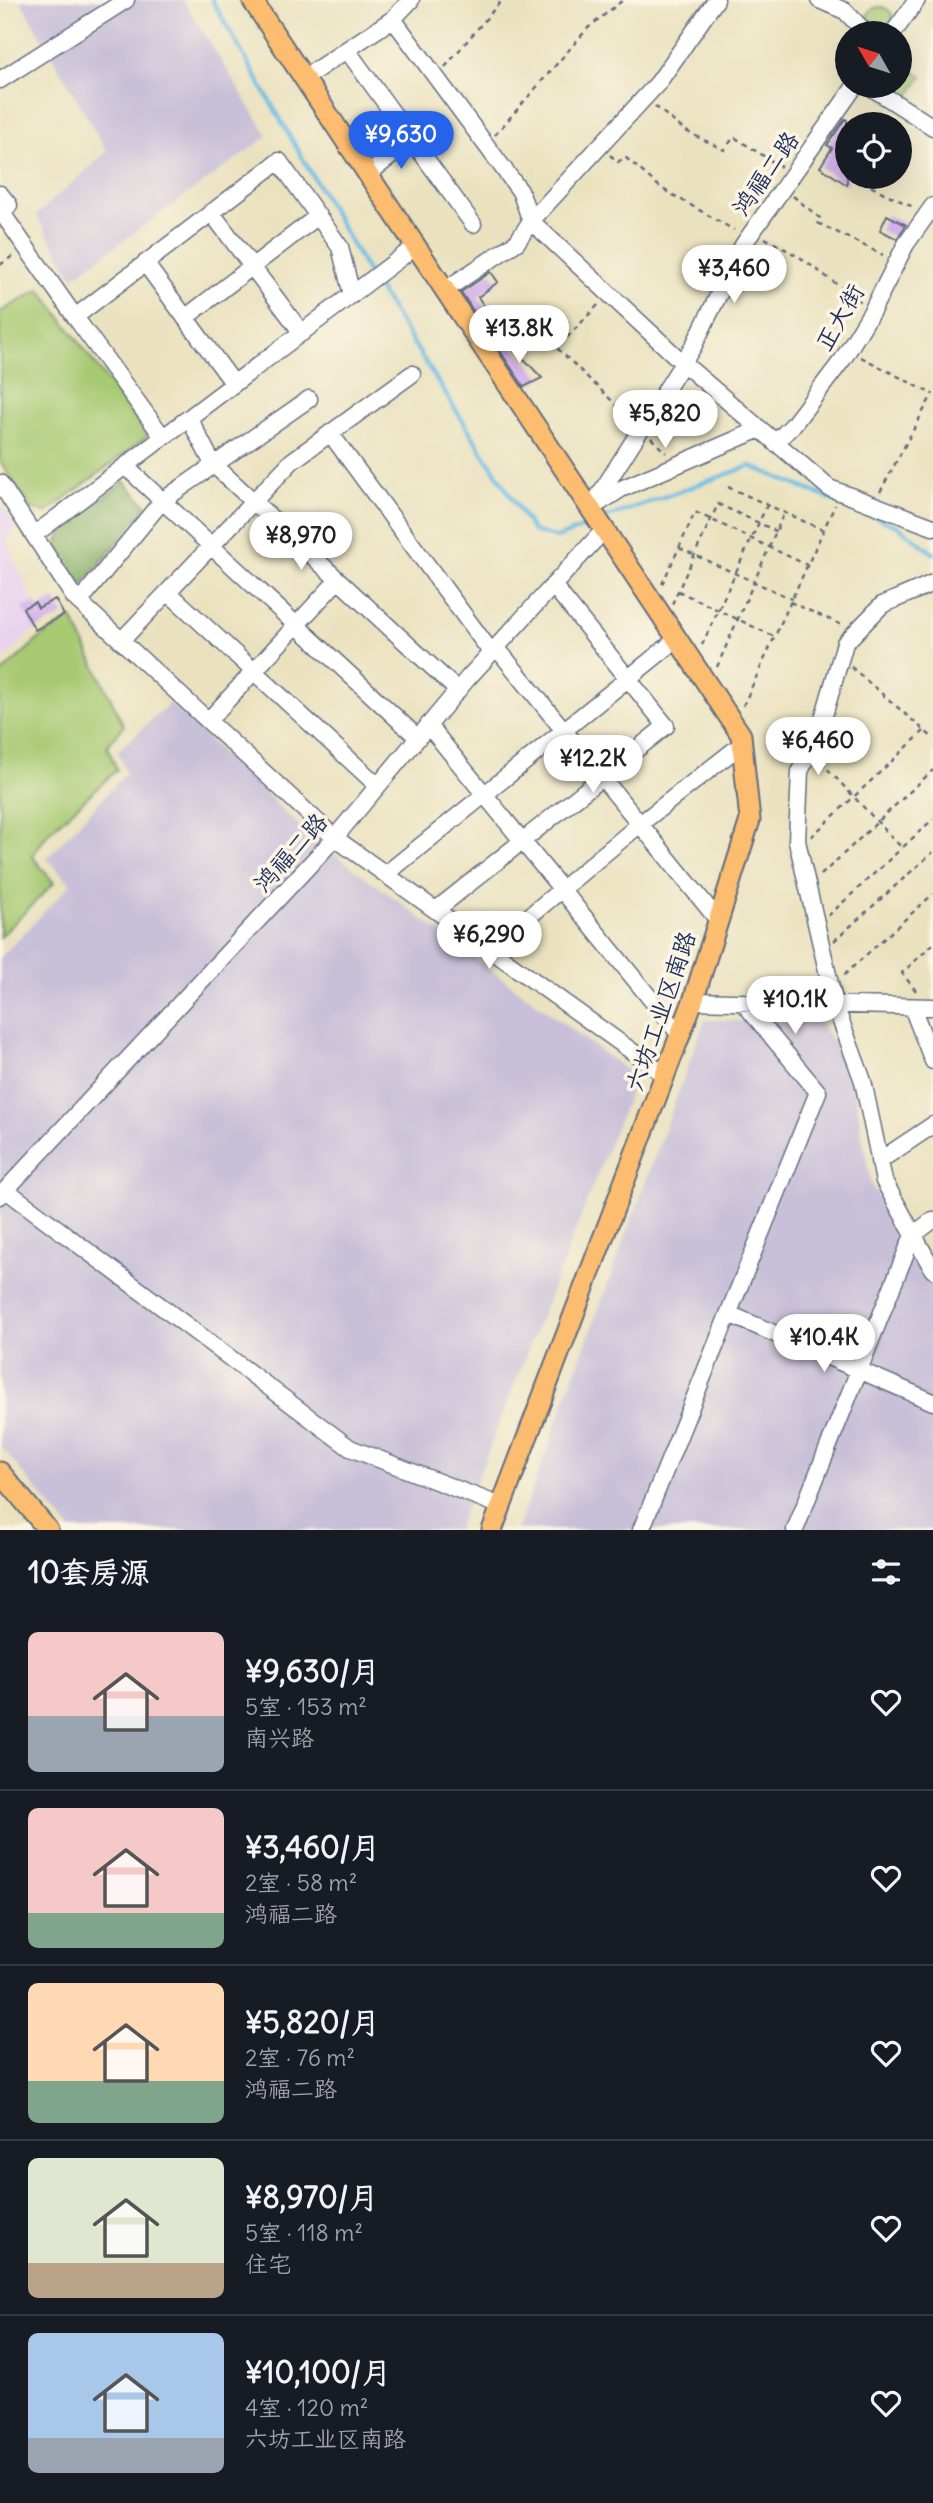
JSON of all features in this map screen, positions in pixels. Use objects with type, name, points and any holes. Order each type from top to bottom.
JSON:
[{"type":"main road","name":"六坊工业区南路","points":[[252,0],[741,735],[750,820],[693,1001],[492,1530]]},
{"type":"main road","points":[[0,1472],[48,1530]]},
{"type":"street","points":[[0,80],[126,0]]},
{"type":"street","points":[[304,78],[393,19],[411,0]]},
{"type":"street","points":[[446,290],[517,242],[531,221],[658,83],[716,0]]},
{"type":"street","points":[[819,0],[845,10],[855,21]]},
{"type":"street","points":[[902,21],[917,0]]},
{"type":"street","points":[[393,19],[520,191],[531,221],[683,363],[829,488],[933,527]]},
{"type":"street","points":[[347,50],[473,224]]},
{"type":"street","name":"鸿福二路","points":[[3,1193],[335,838],[457,690],[553,586],[598,519],[641,429],[683,363],[750,235],[846,98]]},
{"type":"street","points":[[888,98],[933,127]]},
{"type":"street","points":[[368,173],[412,140]]},
{"type":"street","points":[[75,317],[279,161],[340,247],[352,295]]},
{"type":"street","points":[[0,194],[9,205],[1,213],[163,437]]},
{"type":"street","name":"正大街","points":[[775,443],[792,426],[849,351],[896,263],[930,210]]},
{"type":"street","points":[[211,212],[302,333]]},
{"type":"street","points":[[185,317],[318,216]]},
{"type":"street","points":[[34,535],[416,246]]},
{"type":"street","points":[[145,263],[234,384]]},
{"type":"street","points":[[121,641],[292,461],[412,374]]},
{"type":"street","points":[[79,602],[162,501],[309,399]]},
{"type":"street","points":[[189,418],[214,464],[457,690]]},
{"type":"street","points":[[598,519],[621,489],[760,429]]},
{"type":"street","points":[[330,433],[494,650],[563,729],[718,920]]},
{"type":"street","points":[[125,466],[296,624],[423,732],[484,793],[680,1035]]},
{"type":"street","points":[[0,483],[79,602],[335,838],[665,1075]]},
{"type":"street","points":[[208,721],[337,581]]},
{"type":"street","points":[[932,1266],[912,1235],[884,1181],[863,1081],[835,1005],[797,841],[800,771],[818,736],[845,643],[882,605],[933,583]]},
{"type":"street","points":[[436,910],[666,726],[553,586]]},
{"type":"street","points":[[168,592],[378,786]]},
{"type":"street","points":[[386,874],[677,639]]},
{"type":"street","points":[[490,949],[640,824],[742,744]]},
{"type":"street","points":[[693,1001],[931,1007]]},
{"type":"street","points":[[641,1530],[818,1092],[743,1002]]},
{"type":"street","points":[[912,1007],[933,1061]]},
{"type":"street","points":[[879,1161],[933,1125]]},
{"type":"street","points":[[3,1193],[350,1448],[501,1506]]},
{"type":"street","points":[[795,1530],[912,1235],[933,1220]]},
{"type":"street","points":[[729,1314],[933,1402]]},
{"type":"path","points":[[436,77],[502,0]]},
{"type":"path","points":[[486,146],[588,28],[623,0]]},
{"type":"path","points":[[644,98],[684,130],[724,150],[734,137],[792,174]]},
{"type":"path","points":[[600,146],[618,162],[625,157],[661,188],[750,235],[802,258],[872,310]]},
{"type":"path","points":[[783,188],[820,218],[818,223],[896,263]]},
{"type":"path","points":[[878,189],[930,210]]},
{"type":"path","points":[[609,293],[557,348],[679,464]]},
{"type":"path","points":[[849,351],[933,394],[873,505]]},
{"type":"path","points":[[728,487],[823,530]]},
{"type":"path","points":[[664,620],[718,504],[776,531]]},
{"type":"path","points":[[694,664],[767,505]]},
{"type":"path","points":[[734,725],[832,511]]},
{"type":"path","points":[[653,603],[695,512],[807,565]]},
{"type":"path","points":[[708,686],[784,513]]},
{"type":"path","points":[[679,548],[856,632]]},
{"type":"path","points":[[678,591],[775,637]]},
{"type":"path","points":[[841,658],[933,738]]},
{"type":"path","points":[[799,849],[925,731]]},
{"type":"path","points":[[811,750],[902,848]]},
{"type":"path","points":[[808,887],[933,769]]},
{"type":"path","points":[[818,926],[933,819]]},
{"type":"path","points":[[824,950],[933,852]]},
{"type":"path","points":[[832,987],[933,894]]},
{"type":"path","points":[[931,1007],[902,973],[933,944]]},
{"type":"shaded area","points":[[20,0],[183,0],[268,136],[73,277],[36,215],[107,152]]},
{"type":"shaded area","points":[[0,503],[15,525],[7,543],[42,623],[0,662]]},
{"type":"shaded area","points":[[170,703],[310,836],[636,1077],[457,1530],[71,1530],[0,1446],[0,958],[71,884],[47,858],[126,773],[118,751]]},
{"type":"shaded area","points":[[705,1020],[820,1022],[851,1070],[871,1184],[933,1291],[933,1530],[517,1530]]},
{"type":"green space","points":[[875,8],[890,10],[893,21],[867,21],[870,10]]},
{"type":"green space","points":[[912,70],[922,76],[912,92]]},
{"type":"green space","points":[[888,98],[908,98],[902,107]]},
{"type":"green space","points":[[40,289],[148,436],[46,513],[31,509],[0,461],[0,312]]},
{"type":"green space","points":[[124,481],[147,506],[79,590],[55,548],[63,531]]},
{"type":"green space","points":[[72,618],[124,726],[107,746],[117,770],[50,831],[32,856],[54,883],[0,937],[0,674],[41,637]]},
{"type":"building","points":[[835,133],[835,177],[820,167],[832,148],[827,145]]},
{"type":"building","points":[[887,215],[906,225],[897,239],[880,230]]},
{"type":"building","points":[[491,272],[498,282],[478,297],[493,319],[483,326],[461,292]]},
{"type":"building","points":[[508,342],[542,378],[524,387],[498,348]]},
{"type":"building","points":[[55,599],[64,615],[35,630],[23,608],[35,602],[38,608]]},
{"type":"waterway","points":[[212,0],[370,276]]},
{"type":"waterway","points":[[375,283],[533,531],[557,538],[594,523]]},
{"type":"waterway","points":[[602,519],[750,466],[899,527],[933,553]]}]
